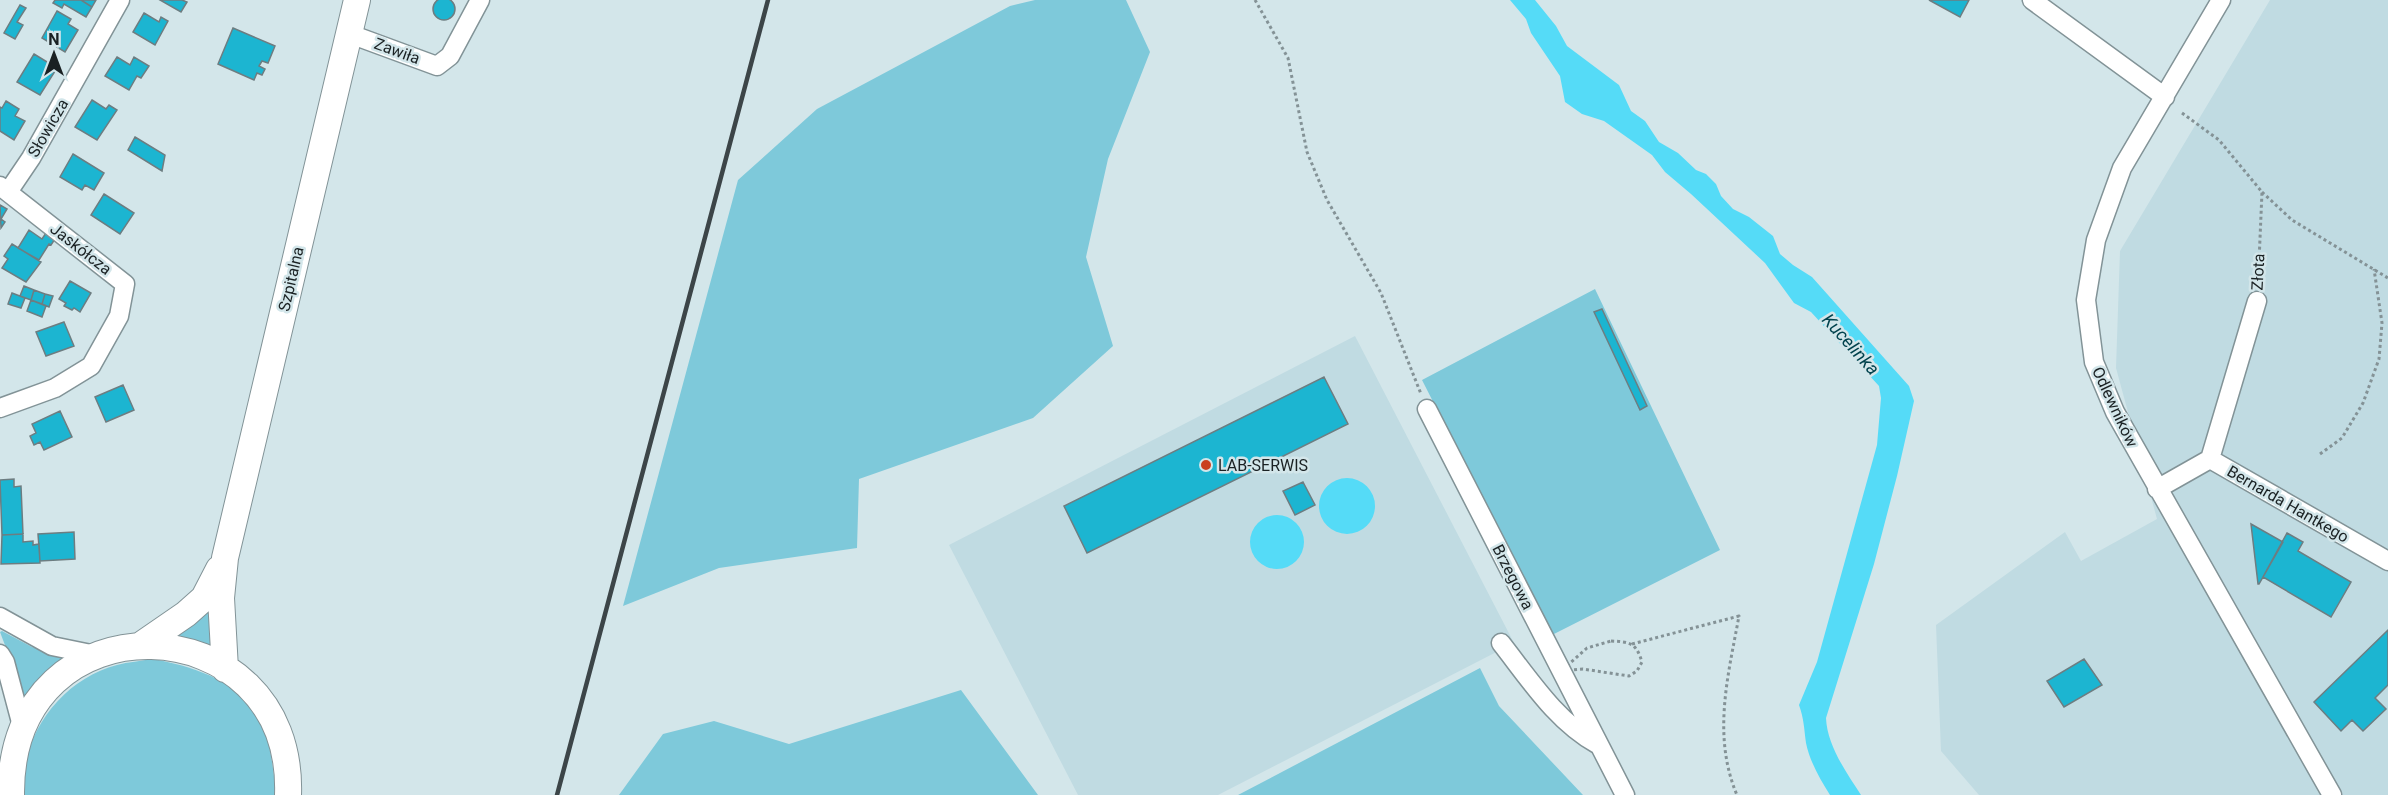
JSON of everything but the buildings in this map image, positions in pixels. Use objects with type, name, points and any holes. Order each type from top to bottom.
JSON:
[{"type":"street","name":"Słowicza","points":[[4,189],[31,158],[120,0]]},
{"type":"street","name":"Szpitalna","points":[[225,669],[221,598],[225,558],[357,0]]},
{"type":"street","name":"Zawiła","points":[[350,34],[437,66],[450,56],[480,0]]},
{"type":"street","points":[[2032,0],[2165,97]]},
{"type":"street","name":"Odlewników","points":[[2221,0],[2122,168],[2096,240],[2086,300],[2091,348],[2097,372],[2115,412],[2332,795]]},
{"type":"street","name":"Jaskółcza","points":[[0,408],[55,388],[91,366],[119,316],[125,284],[4,189]]},
{"type":"street","name":"Złota","points":[[2210,459],[2257,301]]},
{"type":"street","name":"Brzegowa","points":[[1427,409],[1625,795]]},
{"type":"street","name":"Bernarda Hantkego","points":[[2157,489],[2210,459],[2388,561]]},
{"type":"street","name":"Szpitalna","points":[[141,645],[186,614],[204,598],[225,558]]},
{"type":"street","points":[[0,617],[52,646],[96,655]]},
{"type":"street","name":"Brzegowa","points":[[1501,643],[1551,708],[1581,735],[1599,745]]},
{"type":"street","points":[[11,795],[12,765],[22,726],[39,698],[70,669],[96,655],[141,645],[169,647],[199,654],[247,685],[261,700],[274,720],[283,742],[289,771],[288,795]]},
{"type":"street","points":[[0,654],[5,662],[22,726]]},
{"type":"path","points":[[1255,0],[1288,58],[1307,152],[1327,200],[1381,293],[1427,409]]},
{"type":"path","points":[[2182,113],[2219,141],[2262,192],[2292,220],[2388,278]]},
{"type":"path","name":"Złota","points":[[2257,301],[2262,192]]},
{"type":"path","points":[[2320,454],[2343,438],[2363,403],[2379,359],[2382,323],[2374,269]]},
{"type":"path","points":[[1561,671],[1587,648],[1611,641],[1632,644],[1739,616],[1725,692],[1722,724],[1724,754],[1737,795]]},
{"type":"path","points":[[1561,671],[1583,669],[1629,676],[1637,671],[1642,662],[1637,648],[1632,644]]},
{"type":"shaded area","points":[[1035,0],[1126,0],[1150,52],[1108,159],[1086,257],[1113,346],[1033,418],[859,479],[857,548],[719,568],[623,606],[738,180],[817,109],[1010,6]]},
{"type":"shaded area","points":[[2270,0],[2388,0],[2388,795],[1979,795],[1941,751],[1936,625],[2065,532],[2081,561],[2157,519],[2116,368],[2120,251]]},
{"type":"shaded area","points":[[1595,289],[1720,550],[1552,635],[1422,380]]},
{"type":"shaded area","name":"LAB-SERWIS","points":[[1355,336],[1514,643],[1218,795],[1078,795],[949,545]]},
{"type":"shaded area","points":[[210,606],[212,646],[174,636]]},
{"type":"shaded area","points":[[0,632],[32,647],[71,657],[48,672],[24,702]]},
{"type":"shaded area","points":[[153,659],[187,667],[220,680],[247,701],[265,731],[277,795],[24,795],[25,766],[31,745],[47,715],[58,701],[70,689],[100,671],[121,664]]},
{"type":"shaded area","points":[[1480,668],[1499,706],[1583,795],[1238,795]]},
{"type":"shaded area","points":[[961,690],[1038,795],[619,795],[663,734],[714,721],[789,744]]},
{"type":"water","name":"Kucelinka","points":[[1510,0],[1535,0],[1556,26],[1567,46],[1619,85],[1631,111],[1645,121],[1659,142],[1678,153],[1696,170],[1706,174],[1716,184],[1721,196],[1733,209],[1749,217],[1773,236],[1780,254],[1812,277],[1909,386],[1914,401],[1897,476],[1874,564],[1826,718],[1834,748],[1861,795],[1830,795],[1810,757],[1799,705],[1817,662],[1877,445],[1881,398],[1879,386],[1811,312],[1794,303],[1765,263],[1665,172],[1652,155],[1604,121],[1582,114],[1565,102],[1560,76],[1531,33],[1526,19]]},
{"type":"water","points":[[1341,478],[1353,478],[1363,482],[1371,490],[1375,506],[1371,522],[1363,530],[1353,534],[1341,534],[1331,530],[1323,522],[1319,512],[1319,500],[1323,490],[1331,482]]},
{"type":"water","points":[[1272,515],[1282,515],[1292,519],[1300,527],[1304,542],[1300,557],[1292,565],[1282,569],[1272,569],[1262,565],[1254,557],[1250,547],[1250,537],[1254,527],[1262,519]]},
{"type":"railway","points":[[557,795],[768,0]]},
{"type":"place","name":"LAB-SERWIS","points":[[1206,465]]}]
